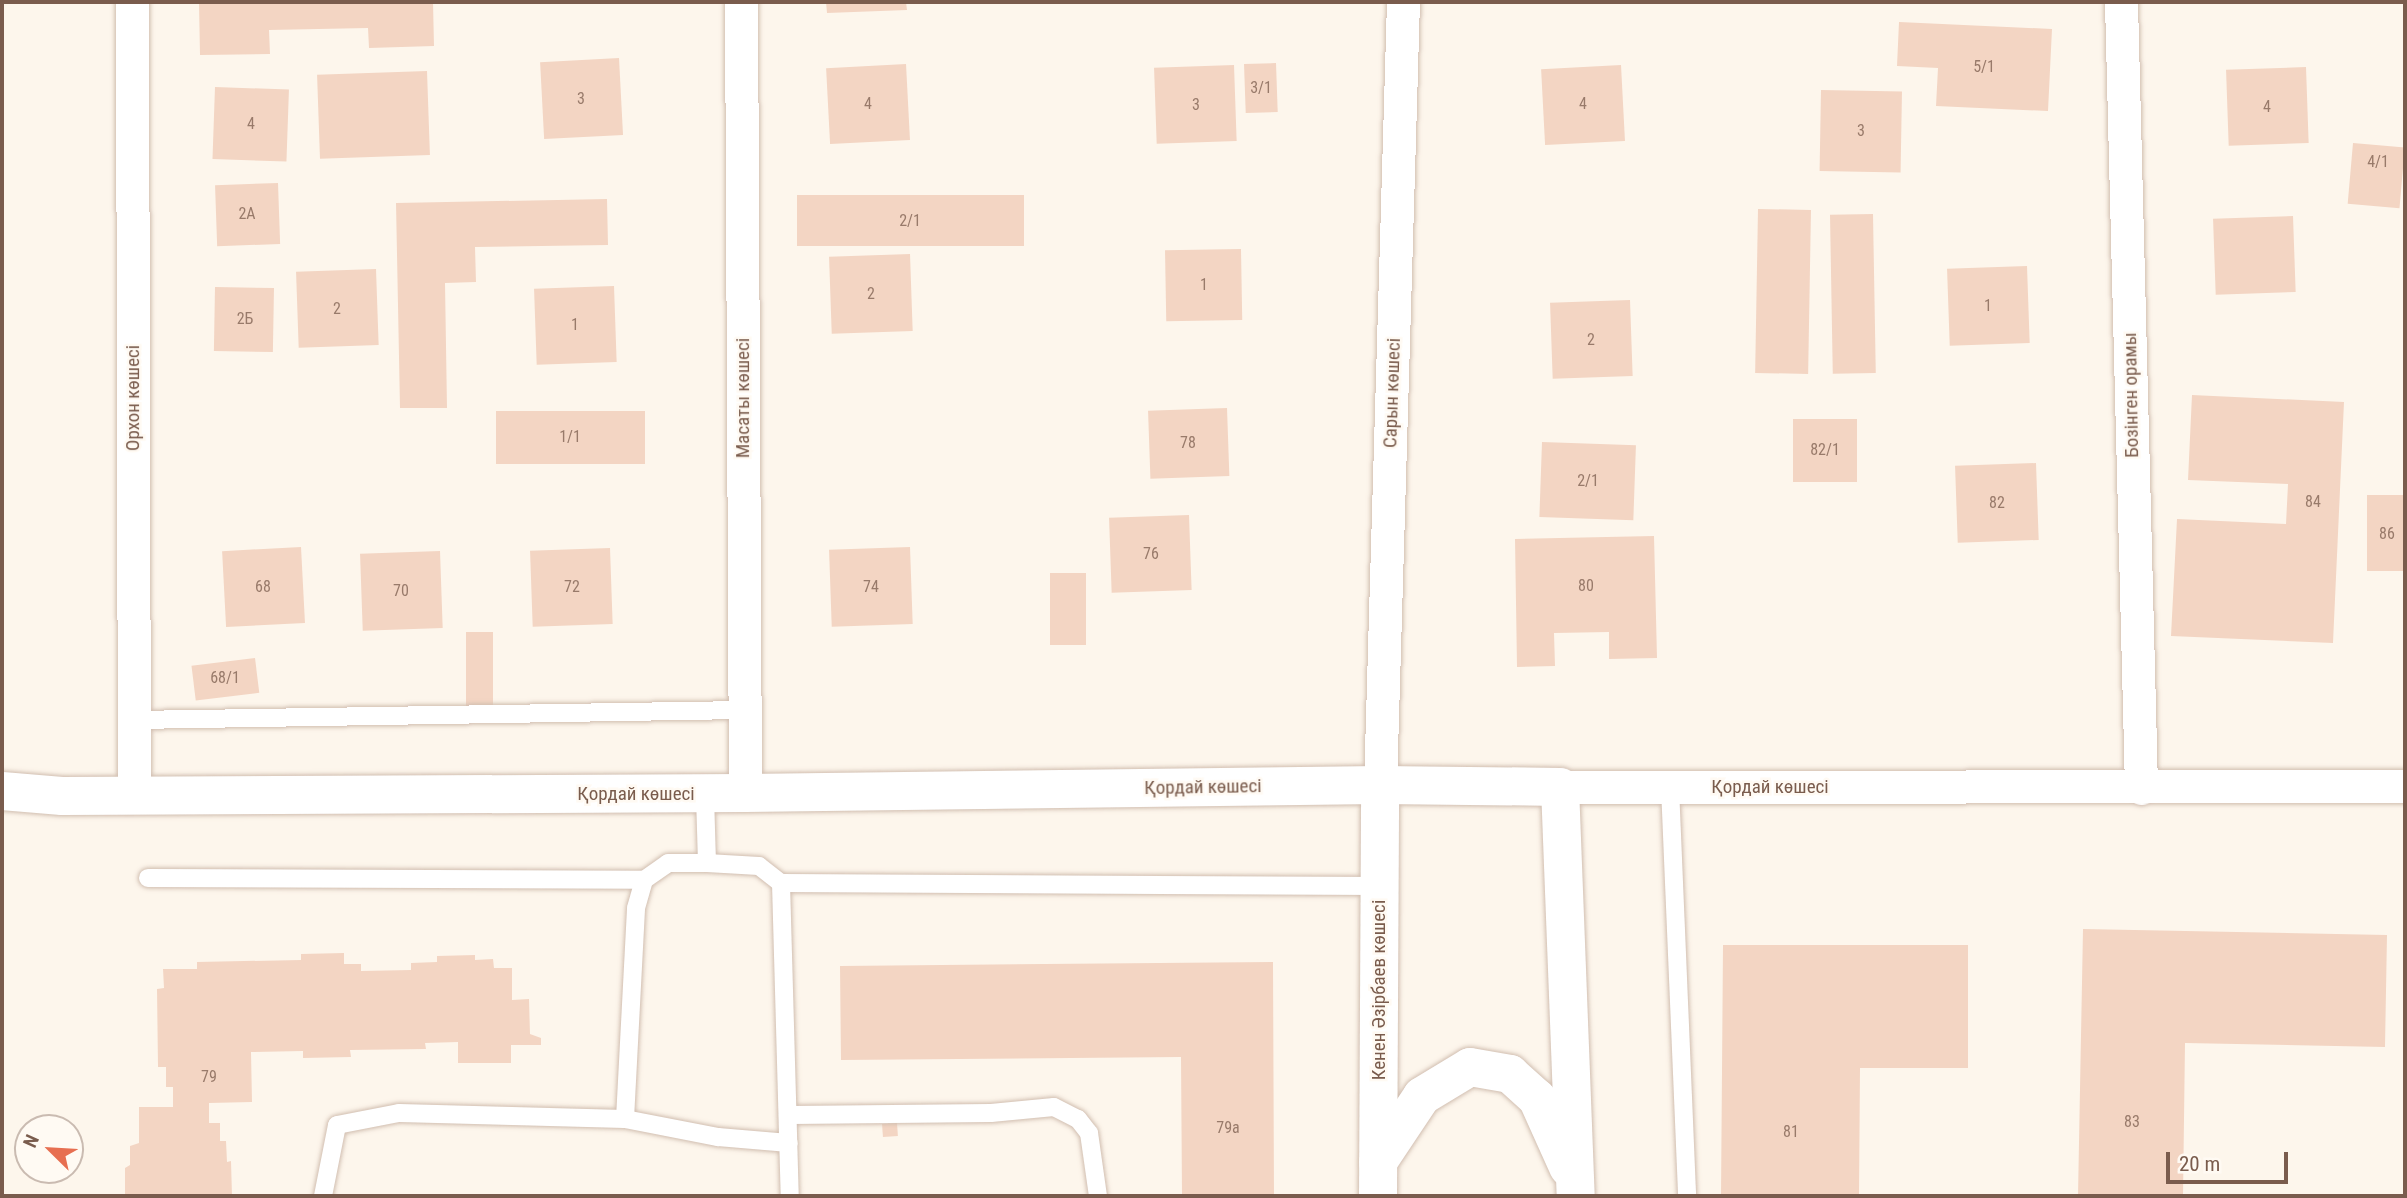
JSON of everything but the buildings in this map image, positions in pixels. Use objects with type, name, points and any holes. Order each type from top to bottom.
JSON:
[{"type":"street","name":"Орхон көшесі","points":[[132,2],[134,795]]},
{"type":"street","name":"Масаты көшесі","points":[[741,2],[745,793]]},
{"type":"street","name":"Сарын көшесі","points":[[1380,785],[1403,2]]},
{"type":"street","name":"Бозінген орамы","points":[[2121,2],[2141,788]]},
{"type":"street","name":"Қордай көшесі","points":[[2,791],[134,795],[705,794],[1380,785],[2141,788],[2405,786]]},
{"type":"street","name":"Кенен Әзірбаев көшесі","points":[[1378,1179],[1380,785]]},
{"type":"street","points":[[1560,787],[1576,1191]]},
{"type":"street","points":[[1378,1179],[1422,1096],[1470,1067],[1510,1074],[1537,1098],[1576,1191]]},
{"type":"lane","points":[[134,720],[745,710]]},
{"type":"lane","points":[[1670,787],[1687,1196]]},
{"type":"lane","points":[[705,794],[707,863]]},
{"type":"lane","points":[[148,878],[644,880],[667,863],[759,866],[773,872],[781,883],[790,1115],[790,1196]]},
{"type":"lane","points":[[625,1119],[636,908],[644,880]]},
{"type":"lane","points":[[781,883],[1380,886]]},
{"type":"lane","points":[[790,1115],[991,1113],[1054,1107],[1078,1119],[1089,1133],[1098,1196]]},
{"type":"lane","points":[[323,1196],[337,1125],[399,1113],[625,1119],[718,1137],[789,1143]]}]
